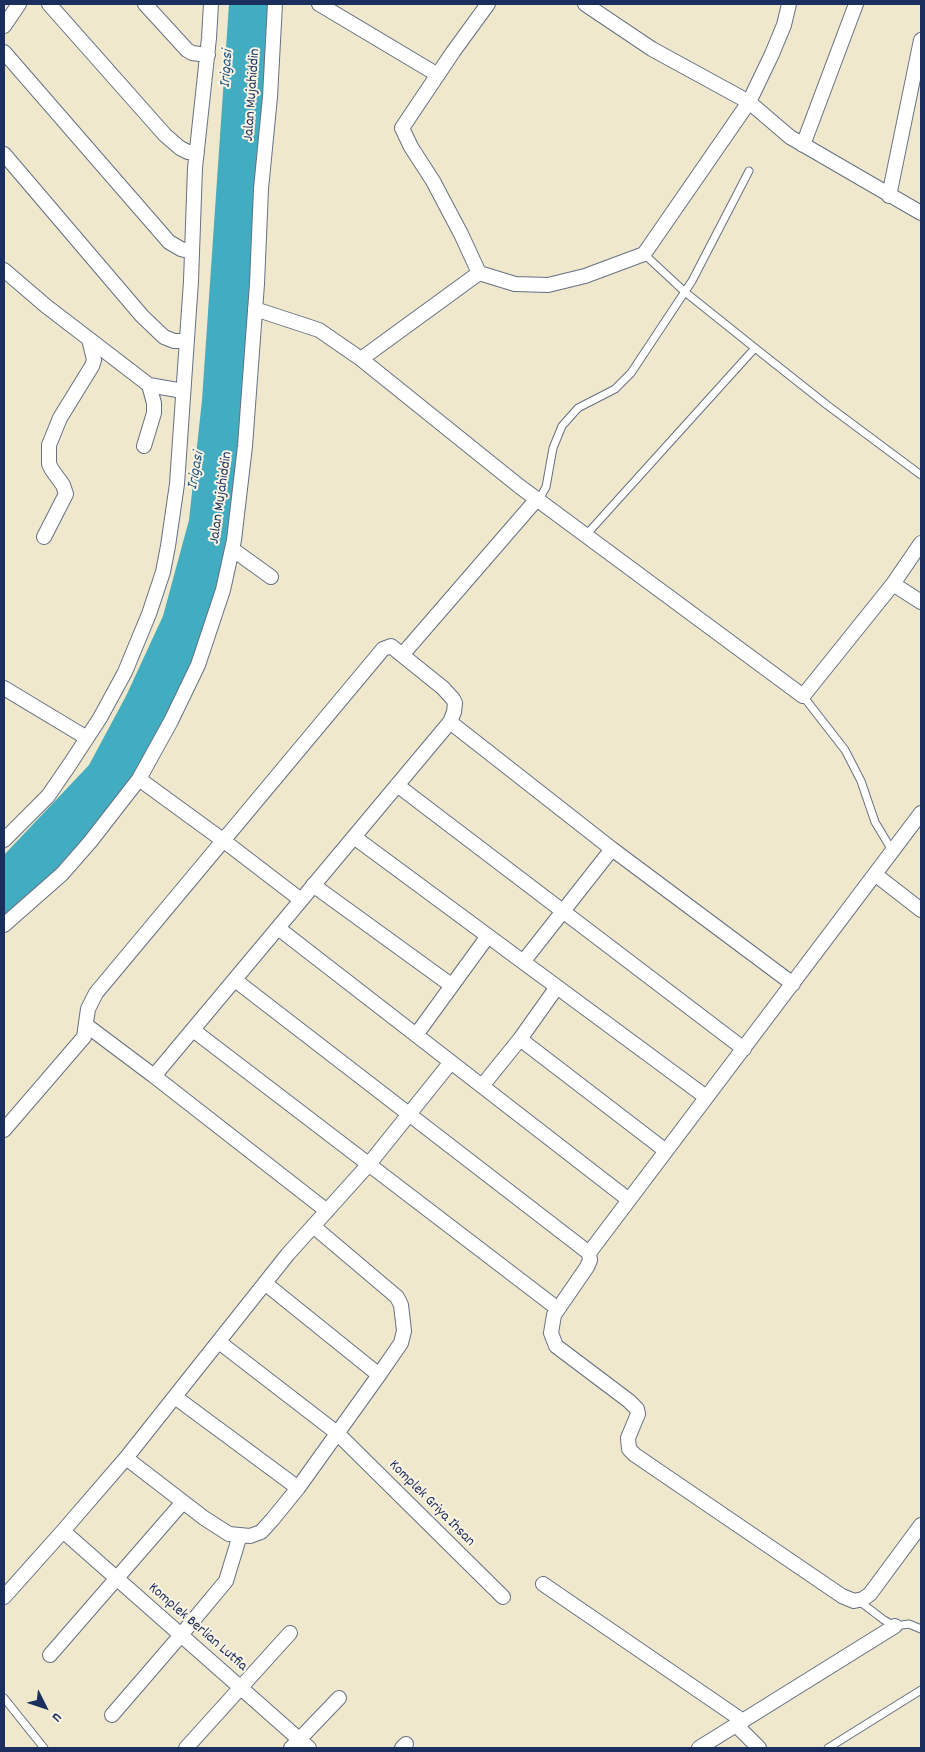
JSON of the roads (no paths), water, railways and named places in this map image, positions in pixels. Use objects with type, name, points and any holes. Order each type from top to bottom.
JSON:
[{"type":"street","points":[[4,26],[19,4]]},
{"type":"street","points":[[48,4],[165,135],[188,152],[197,152]]},
{"type":"street","points":[[145,4],[187,50],[192,54],[208,55]]},
{"type":"street","points":[[4,840],[48,796],[100,718],[125,672],[149,614],[163,572],[177,484],[197,152],[208,55],[211,4]]},
{"type":"street","name":"Jalan Mujahiddin","points":[[4,925],[62,874],[90,842],[139,779],[167,729],[198,665],[222,590],[232,549],[245,446],[275,4]]},
{"type":"street","points":[[319,4],[438,75]]},
{"type":"street","points":[[488,4],[402,128],[411,147],[433,181],[479,273],[515,284],[548,285],[585,276],[644,254],[749,102],[784,25],[789,4]]},
{"type":"street","points":[[585,4],[652,49],[749,102],[790,136],[804,145],[921,213]]},
{"type":"street","points":[[804,145],[856,4]]},
{"type":"street","points":[[889,196],[921,40]]},
{"type":"street","points":[[4,52],[170,242],[181,249],[192,252]]},
{"type":"street","points":[[4,154],[142,316],[164,337],[174,341],[187,341]]},
{"type":"street","points":[[4,270],[149,385],[183,391]]},
{"type":"street","points":[[361,359],[479,273]]},
{"type":"street","points":[[255,309],[318,330],[361,359],[537,499],[803,696],[893,584],[921,543]]},
{"type":"street","points":[[44,537],[66,494],[63,485],[49,464],[49,445],[60,418],[92,366],[94,360],[89,339]]},
{"type":"street","points":[[144,446],[154,413],[154,403],[149,385]]},
{"type":"street","points":[[402,655],[537,499]]},
{"type":"street","points":[[232,549],[271,577]]},
{"type":"street","points":[[893,584],[921,602]]},
{"type":"street","points":[[4,1130],[84,1038],[88,1009],[96,993],[383,649],[391,646],[454,699],[454,712],[450,722],[154,1076]]},
{"type":"street","points":[[4,688],[87,738]]},
{"type":"street","points":[[450,722],[612,849],[793,984]]},
{"type":"street","points":[[139,779],[301,900]]},
{"type":"street","points":[[397,785],[744,1049]]},
{"type":"street","points":[[589,1253],[921,813]]},
{"type":"street","points":[[354,837],[706,1097]]},
{"type":"street","points":[[523,962],[612,849]]},
{"type":"street","points":[[876,875],[921,910]]},
{"type":"street","points":[[313,885],[451,985]]},
{"type":"street","points":[[278,928],[629,1200]]},
{"type":"street","points":[[416,1035],[488,936]]},
{"type":"street","points":[[235,980],[589,1253],[590,1260],[587,1267],[558,1309],[551,1324],[551,1333],[556,1346],[637,1409],[638,1414],[628,1438],[629,1448],[635,1455],[842,1596],[854,1601],[859,1601],[870,1594],[921,1525]]},
{"type":"street","points":[[482,1086],[520,1039],[557,987]]},
{"type":"street","points":[[86,1025],[327,1212]]},
{"type":"street","points":[[193,1030],[558,1309]]},
{"type":"street","points":[[520,1039],[666,1151]]},
{"type":"street","points":[[4,1597],[126,1458],[288,1254],[368,1164],[451,1062]]},
{"type":"street","points":[[126,1458],[183,1502],[229,1534],[250,1536],[261,1532],[298,1488],[379,1375],[400,1343],[404,1331],[401,1305],[397,1297],[314,1226]]},
{"type":"street","points":[[266,1284],[379,1375]]},
{"type":"street","name":"Komplek Griya Ihsan","points":[[219,1342],[337,1434],[503,1597]]},
{"type":"street","points":[[175,1397],[298,1488]]},
{"type":"street","points":[[50,1655],[183,1502]]},
{"type":"street","name":"Komplek Berlian Lutfia","points":[[63,1531],[240,1688],[300,1745]]},
{"type":"street","points":[[112,1714],[226,1580],[240,1535]]},
{"type":"street","points":[[543,1584],[740,1723],[759,1748]]},
{"type":"street","points":[[699,1748],[894,1626]]},
{"type":"street","points":[[186,1748],[290,1633]]},
{"type":"street","points":[[300,1745],[339,1698]]},
{"type":"lane","points":[[537,499],[546,487],[553,448],[562,426],[578,408],[616,389],[631,373],[692,281],[749,171]]},
{"type":"lane","points":[[644,254],[685,292],[827,406],[921,475]]},
{"type":"lane","points":[[586,535],[755,348]]},
{"type":"lane","points":[[803,696],[845,750],[861,781],[875,822],[893,852]]},
{"type":"lane","points":[[859,1601],[894,1626],[909,1624],[921,1629]]},
{"type":"lane","points":[[828,1748],[921,1690]]},
{"type":"lane","points":[[4,1698],[44,1748]]},
{"type":"water","name":"Irigasi","points":[[229,4],[272,4],[231,542],[210,621],[160,733],[114,804],[49,878],[4,916],[4,855],[89,765],[126,696],[163,616],[189,520],[202,400]]}]
